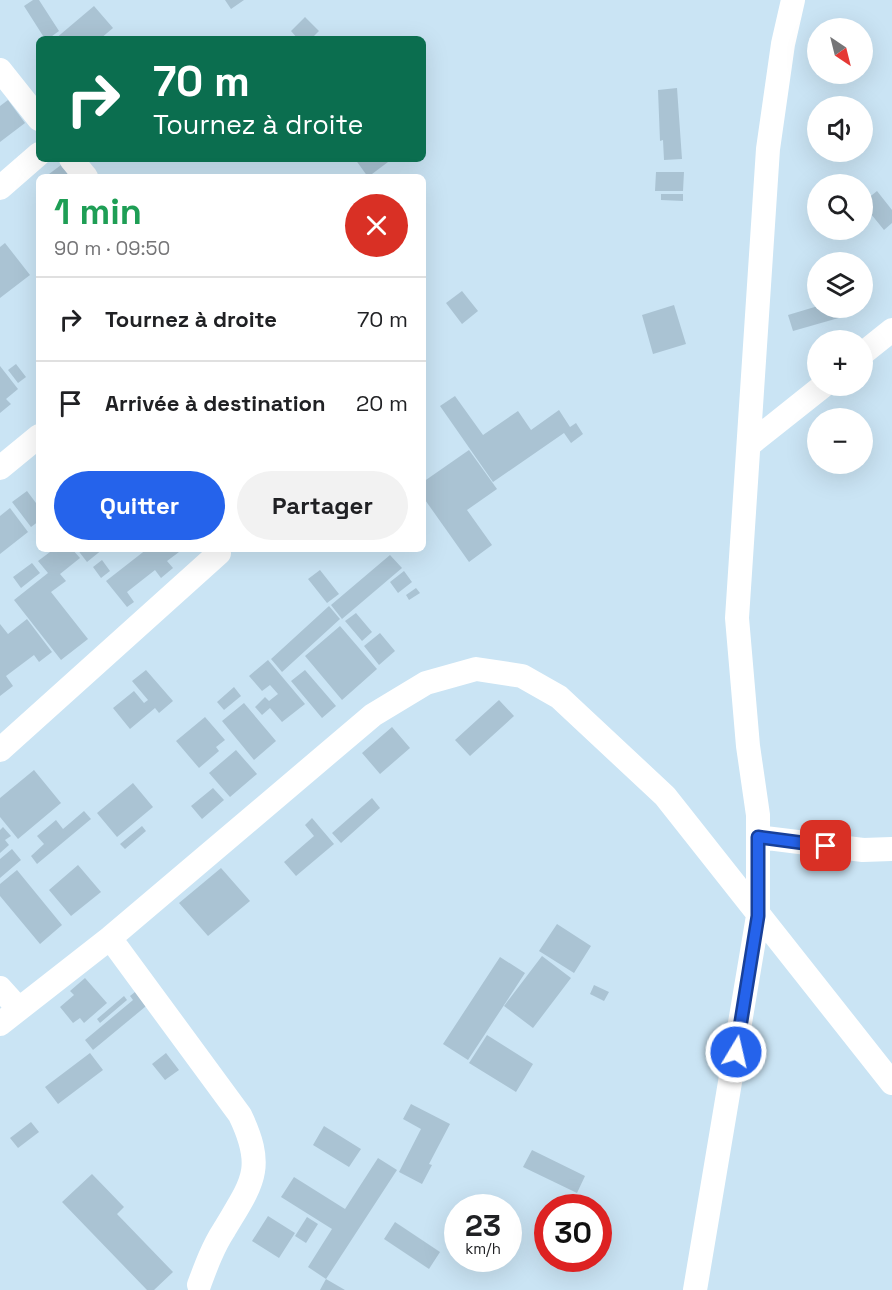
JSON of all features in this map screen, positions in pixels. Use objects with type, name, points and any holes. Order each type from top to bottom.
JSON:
[{"type":"street","points":[[695,1290],[758,916],[758,815],[748,746],[737,618],[768,149],[783,44],[793,0]]},
{"type":"street","points":[[0,70],[36,115]]},
{"type":"street","points":[[0,188],[36,157]]},
{"type":"street","points":[[74,162],[84,174]]},
{"type":"street","points":[[873,345],[892,330]]},
{"type":"street","points":[[750,444],[810,396]]},
{"type":"street","points":[[0,468],[36,438]]},
{"type":"street","points":[[0,750],[219,553]]},
{"type":"street","points":[[0,988],[9,1016],[110,938],[373,715],[426,683],[476,669],[522,676],[559,697],[665,796],[892,1083]]},
{"type":"street","points":[[758,837],[863,850],[892,849]]},
{"type":"street","points":[[110,938],[240,1115],[252,1140],[254,1164],[249,1187],[211,1254],[199,1285]]},
{"type":"building","points":[[33,0],[39,0],[59,31],[52,36],[43,36],[24,6]]},
{"type":"building","points":[[225,0],[244,0],[231,9]]},
{"type":"building","points":[[94,6],[113,28],[104,36],[59,36]]},
{"type":"building","points":[[305,17],[319,31],[314,36],[295,36],[291,31]]},
{"type":"building","points":[[677,88],[682,159],[664,160],[663,140],[660,141],[658,90]]},
{"type":"building","points":[[8,100],[25,123],[0,142],[0,106]]},
{"type":"building","points":[[357,162],[388,162],[372,174],[366,174]]},
{"type":"building","points":[[61,165],[68,174],[49,174]]},
{"type":"building","points":[[656,172],[684,172],[683,191],[655,191]]},
{"type":"building","points":[[877,191],[892,210],[892,223],[884,230],[873,216],[873,194]]},
{"type":"building","points":[[661,194],[683,194],[683,201],[661,200]]},
{"type":"building","points":[[5,243],[30,275],[0,298],[0,247]]},
{"type":"building","points":[[462,291],[478,311],[462,324],[446,303]]},
{"type":"building","points":[[674,305],[686,344],[653,354],[642,315]]},
{"type":"building","points":[[807,309],[807,318],[838,318],[793,331],[788,315]]},
{"type":"building","points":[[16,364],[26,377],[18,383],[8,370]]},
{"type":"building","points":[[0,366],[18,389],[6,399],[11,404],[0,413]]},
{"type":"building","points":[[455,396],[483,435],[518,411],[531,430],[559,410],[570,427],[576,423],[583,434],[571,443],[564,433],[493,482],[440,406]]},
{"type":"building","points":[[469,450],[497,489],[467,510],[492,545],[469,562],[426,501],[426,480]]},
{"type":"building","points":[[27,491],[36,503],[36,523],[31,527],[12,502]]},
{"type":"building","points":[[10,508],[28,532],[0,554],[0,516]]},
{"type":"building","points":[[50,552],[75,552],[80,558],[60,574],[66,581],[51,592],[88,639],[61,660],[14,600],[48,573],[38,561]]},
{"type":"building","points":[[79,552],[99,552],[87,562]]},
{"type":"building","points":[[143,552],[179,552],[167,561],[173,568],[161,578],[155,570],[127,592],[134,602],[127,607],[106,581]]},
{"type":"building","points":[[390,555],[402,568],[342,619],[331,605]]},
{"type":"building","points":[[102,560],[110,571],[101,578],[93,567]]},
{"type":"building","points":[[32,563],[40,573],[21,588],[13,577]]},
{"type":"building","points":[[320,570],[339,594],[327,603],[308,579]]},
{"type":"building","points":[[404,571],[412,582],[398,593],[390,582]]},
{"type":"building","points":[[416,588],[420,593],[409,600],[406,595]]},
{"type":"building","points":[[329,606],[340,619],[282,672],[271,659]]},
{"type":"building","points":[[356,613],[372,632],[362,641],[345,621]]},
{"type":"building","points":[[27,619],[52,652],[39,662],[34,655],[6,676],[13,686],[0,696],[0,624],[8,634]]},
{"type":"building","points":[[340,626],[377,669],[342,700],[305,656]]},
{"type":"building","points":[[380,633],[395,651],[379,665],[364,646]]},
{"type":"building","points":[[268,660],[305,704],[282,722],[270,708],[262,715],[255,707],[265,697],[269,701],[278,694],[270,685],[262,691],[249,676]]},
{"type":"building","points":[[146,670],[173,701],[159,713],[155,708],[130,729],[113,708],[134,691],[144,703],[148,700],[132,681]]},
{"type":"building","points":[[305,670],[336,706],[322,718],[291,681]]},
{"type":"building","points":[[234,687],[241,696],[224,710],[217,702]]},
{"type":"building","points":[[499,700],[514,716],[470,756],[455,740]]},
{"type":"building","points":[[244,703],[276,741],[254,760],[222,721]]},
{"type":"building","points":[[205,717],[225,740],[216,747],[219,751],[199,768],[176,741]]},
{"type":"building","points":[[392,727],[410,748],[380,774],[362,753]]},
{"type":"building","points":[[236,750],[257,774],[230,797],[209,773]]},
{"type":"building","points":[[34,770],[61,803],[18,839],[0,817],[0,798]]},
{"type":"building","points":[[133,783],[153,807],[117,837],[97,813]]},
{"type":"building","points":[[213,788],[224,800],[202,819],[191,806]]},
{"type":"building","points":[[372,798],[380,808],[341,843],[332,833]]},
{"type":"building","points":[[84,811],[91,819],[37,864],[31,856],[44,844],[37,836],[56,820],[63,829]]},
{"type":"building","points":[[312,818],[334,844],[296,876],[284,862],[314,836],[305,825]]},
{"type":"building","points":[[142,826],[146,831],[125,849],[120,844]]},
{"type":"building","points":[[3,827],[11,836],[5,840],[9,845],[0,853],[0,830]]},
{"type":"building","points":[[12,849],[21,860],[0,878],[0,859]]},
{"type":"building","points":[[78,865],[101,892],[71,916],[49,890]]},
{"type":"building","points":[[221,868],[250,901],[208,936],[179,903]]},
{"type":"building","points":[[17,870],[62,925],[40,944],[0,896],[0,884]]},
{"type":"building","points":[[557,924],[591,946],[574,973],[539,951]]},
{"type":"building","points":[[542,956],[571,978],[533,1028],[504,1006]]},
{"type":"building","points":[[500,957],[525,973],[468,1060],[443,1044]]},
{"type":"building","points":[[85,978],[107,1003],[84,1023],[80,1018],[73,1023],[60,1007],[74,995],[70,991]]},
{"type":"building","points":[[594,985],[609,992],[604,1001],[590,994]]},
{"type":"building","points":[[140,988],[151,1002],[93,1050],[85,1040],[133,1000],[130,996]]},
{"type":"building","points":[[124,996],[127,1000],[100,1023],[97,1019]]},
{"type":"building","points":[[487,1035],[533,1064],[516,1092],[469,1063]]},
{"type":"building","points":[[90,1053],[103,1070],[58,1104],[45,1087]]},
{"type":"building","points":[[166,1053],[179,1070],[165,1080],[152,1064]]},
{"type":"building","points":[[411,1104],[450,1124],[429,1164],[432,1165],[422,1184],[399,1172],[421,1129],[403,1119]]},
{"type":"building","points":[[31,1122],[39,1132],[18,1148],[10,1138]]},
{"type":"building","points":[[324,1126],[361,1149],[349,1167],[313,1145]]},
{"type":"building","points":[[532,1150],[585,1176],[577,1193],[523,1167]]},
{"type":"building","points":[[378,1158],[397,1170],[326,1279],[308,1267],[332,1229],[281,1197],[294,1177],[345,1209]]},
{"type":"building","points":[[92,1174],[124,1207],[117,1214],[173,1272],[154,1290],[147,1290],[62,1202]]},
{"type":"building","points":[[268,1216],[295,1233],[279,1258],[252,1241]]},
{"type":"building","points":[[307,1217],[318,1224],[306,1243],[295,1236]]},
{"type":"building","points":[[395,1222],[440,1252],[429,1269],[384,1239]]},
{"type":"building","points":[[326,1279],[345,1290],[320,1290]]},
{"type":"route","points":[[736,1052],[758,916],[758,837],[826,846]]}]
